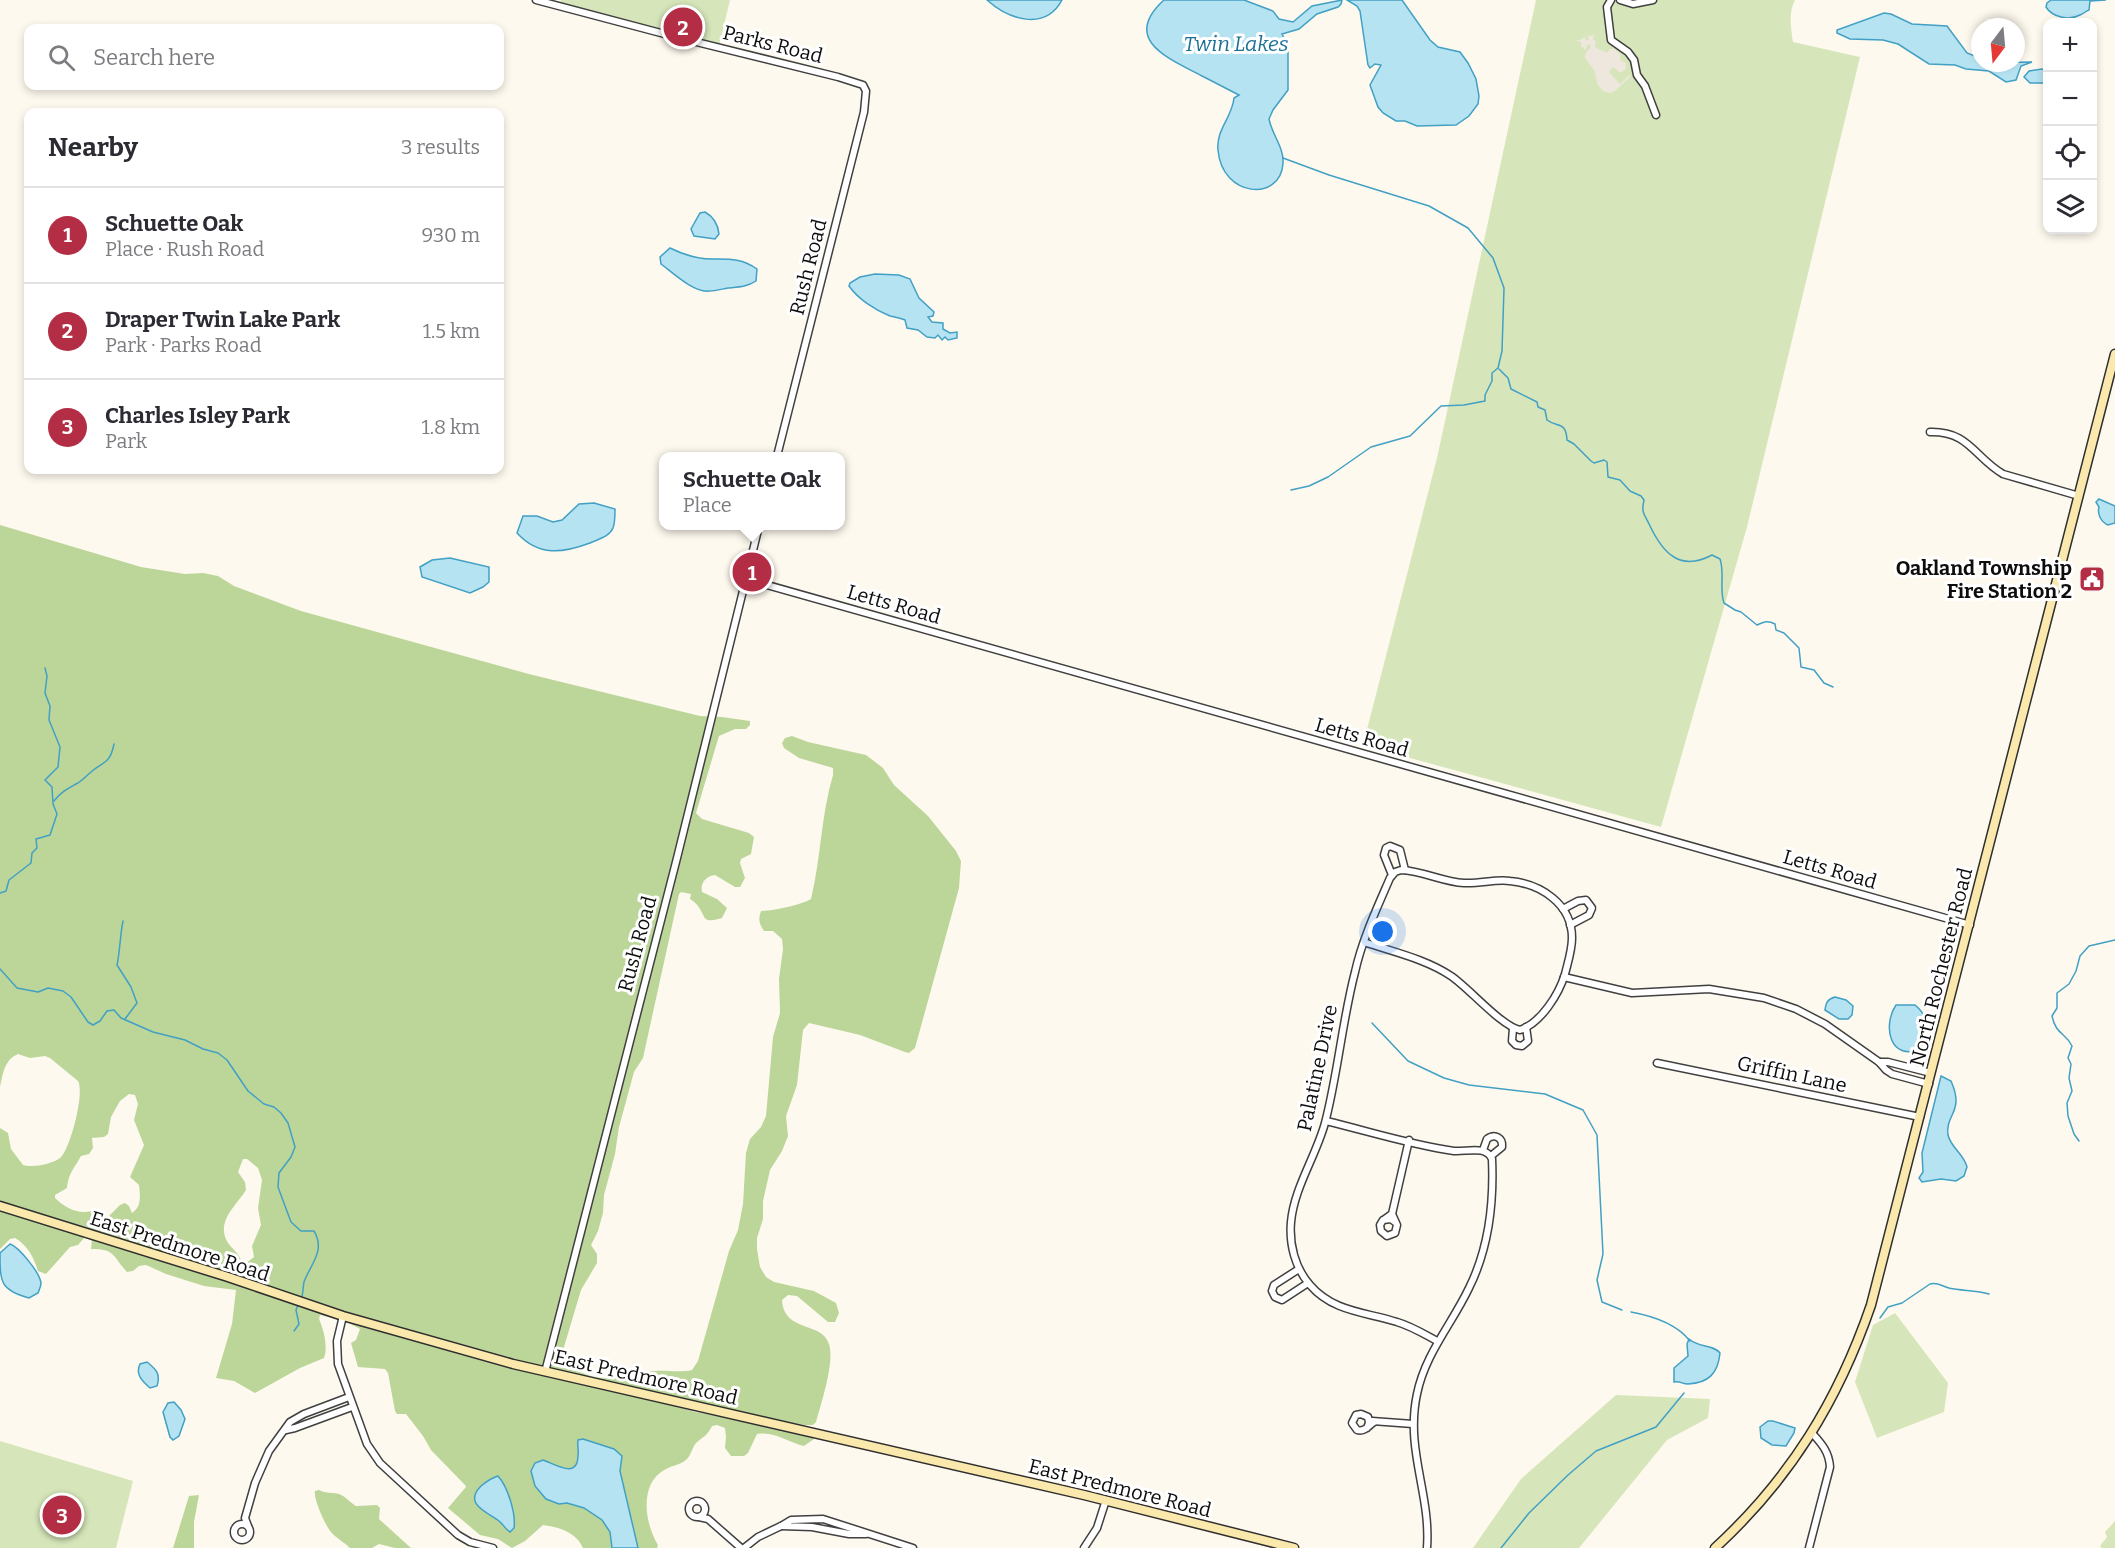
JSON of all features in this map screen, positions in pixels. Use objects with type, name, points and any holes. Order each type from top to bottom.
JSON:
[{"type":"street","name":"Parks Road","points":[[536,0],[862,85]]},
{"type":"street","points":[[1611,0],[1606,7],[1611,40],[1628,52],[1634,60],[1636,75],[1645,86],[1656,115]]},
{"type":"street","points":[[1620,0],[1637,4],[1653,0]]},
{"type":"street","name":"Rush Road","points":[[778,452],[864,112],[866,91],[862,85]]},
{"type":"street","name":"North Rochester Road","points":[[1715,1548],[1758,1505],[1795,1460],[1845,1371],[1871,1305],[2115,354]]},
{"type":"street","points":[[2105,395],[2115,397]]},
{"type":"street","points":[[1930,432],[1943,432],[1958,436],[2003,474],[2079,496]]},
{"type":"street","name":"Rush Road","points":[[545,1372],[677,858],[758,530]]},
{"type":"street","name":"Letts Road","points":[[746,579],[1970,925]]},
{"type":"street","points":[[1364,942],[1430,964],[1441,970],[1513,1028],[1520,1030],[1526,1027],[1557,996],[1571,948],[1570,925],[1563,909],[1547,893],[1523,884],[1501,880],[1457,883],[1405,870],[1398,870],[1392,875],[1384,855],[1386,848],[1390,846],[1400,850],[1405,870]]},
{"type":"street","name":"Palatine Drive","points":[[1392,875],[1355,969],[1326,1121],[1293,1208],[1292,1247],[1299,1269],[1308,1283],[1325,1298],[1342,1308],[1395,1321],[1437,1341]]},
{"type":"street","points":[[1563,909],[1578,901],[1586,900],[1592,908],[1589,915],[1570,925]]},
{"type":"street","points":[[1564,977],[1632,993],[1709,989],[1764,998],[1796,1009],[1825,1024],[1893,1074],[1929,1084]]},
{"type":"street","points":[[1513,1028],[1512,1041],[1522,1046],[1528,1041],[1526,1027]]},
{"type":"street","points":[[1879,1062],[1888,1062],[1931,1073]]},
{"type":"street","name":"Griffin Lane","points":[[1658,1063],[1920,1117]]},
{"type":"street","points":[[1326,1121],[1452,1150],[1483,1150],[1491,1156]]},
{"type":"street","points":[[1483,1150],[1487,1138],[1498,1137],[1502,1141],[1502,1147],[1491,1156]]},
{"type":"street","points":[[1392,1214],[1380,1225],[1384,1235],[1390,1236],[1397,1228],[1392,1214],[1409,1140]]},
{"type":"street","points":[[1427,1548],[1427,1515],[1414,1450],[1413,1425],[1416,1396],[1422,1373],[1437,1341],[1470,1287],[1484,1248],[1492,1202],[1491,1156]]},
{"type":"street","name":"East Predmore Road","points":[[0,1206],[343,1316],[545,1372],[852,1440],[1106,1500],[1294,1548]]},
{"type":"street","points":[[1385,1219],[1395,1222]]},
{"type":"street","points":[[1299,1269],[1274,1285],[1272,1291],[1282,1300],[1308,1283]]},
{"type":"street","points":[[343,1316],[337,1341],[337,1357],[352,1407],[367,1444],[380,1463],[458,1535],[470,1542],[493,1548]]},
{"type":"street","points":[[245,1518],[250,1531],[249,1537],[239,1540],[234,1534],[234,1528],[245,1518],[255,1483],[269,1451],[290,1422],[349,1397]]},
{"type":"street","points":[[286,1430],[352,1407]]},
{"type":"street","points":[[318,1409],[321,1418]]},
{"type":"street","points":[[1374,1422],[1362,1431],[1353,1426],[1353,1420],[1358,1414],[1364,1414],[1374,1422],[1413,1425]]},
{"type":"street","points":[[1367,1428],[1370,1423],[1368,1418]]},
{"type":"street","points":[[1809,1548],[1830,1467],[1830,1457],[1825,1447],[1812,1433]]},
{"type":"street","points":[[1084,1548],[1097,1528],[1106,1500]]},
{"type":"street","points":[[708,1519],[702,1502],[692,1503],[689,1508],[693,1517],[708,1519],[743,1548],[758,1537],[791,1520],[814,1518],[850,1526],[866,1534],[911,1548]]},
{"type":"street","points":[[699,1517],[705,1510]]},
{"type":"street","points":[[238,1524],[248,1526]]},
{"type":"green space","points":[[561,0],[730,0],[719,46],[559,6]]},
{"type":"green space","points":[[1536,0],[1795,0],[1791,15],[1793,42],[1860,57],[1747,527],[1661,827],[1363,745],[1437,458]]},
{"type":"green space","points":[[0,525],[141,567],[185,574],[203,573],[218,576],[234,586],[301,611],[529,674],[700,716],[750,721],[746,729],[735,729],[719,736],[696,813],[702,819],[749,833],[754,837],[751,854],[741,859],[740,863],[745,878],[740,887],[735,887],[715,875],[704,881],[702,892],[717,899],[727,908],[722,918],[715,920],[706,919],[690,899],[691,894],[681,892],[679,894],[643,1058],[634,1072],[604,1195],[603,1213],[591,1245],[597,1254],[597,1263],[581,1290],[564,1347],[569,1363],[575,1369],[591,1376],[610,1379],[650,1371],[692,1370],[698,1361],[729,1251],[738,1230],[743,1204],[746,1153],[750,1139],[761,1127],[766,1116],[773,1037],[780,1013],[779,979],[782,939],[773,931],[764,931],[760,924],[761,911],[787,907],[811,899],[833,775],[833,768],[799,758],[784,748],[782,743],[785,738],[792,736],[808,742],[866,755],[883,768],[894,785],[928,816],[956,851],[961,861],[959,888],[915,1048],[909,1053],[860,1035],[809,1023],[803,1030],[797,1085],[786,1116],[788,1136],[770,1170],[763,1201],[763,1219],[757,1238],[757,1249],[760,1267],[766,1277],[774,1282],[814,1291],[836,1303],[839,1313],[835,1322],[828,1322],[797,1296],[788,1295],[782,1300],[789,1318],[819,1332],[829,1344],[829,1372],[816,1422],[813,1425],[804,1425],[664,1402],[695,1412],[781,1427],[810,1435],[814,1439],[804,1446],[775,1435],[757,1434],[748,1453],[744,1456],[731,1456],[725,1448],[725,1428],[712,1426],[707,1434],[696,1443],[687,1459],[657,1475],[651,1484],[647,1515],[658,1545],[657,1548],[583,1548],[576,1538],[566,1531],[543,1525],[525,1541],[512,1548],[498,1539],[480,1535],[448,1508],[466,1487],[465,1485],[431,1450],[406,1414],[397,1414],[388,1373],[385,1369],[358,1367],[351,1343],[356,1340],[360,1329],[345,1321],[320,1315],[319,1319],[324,1333],[324,1358],[300,1368],[255,1393],[234,1381],[216,1378],[232,1324],[236,1290],[204,1286],[146,1265],[127,1272],[109,1252],[91,1249],[92,1241],[85,1237],[78,1245],[70,1247],[46,1274],[38,1271],[29,1252],[15,1238],[10,1239],[0,1249],[0,1128],[8,1133],[11,1149],[23,1165],[37,1166],[57,1160],[64,1153],[72,1133],[80,1087],[78,1081],[50,1058],[45,1056],[30,1058],[18,1054],[7,1064],[0,1087]],"holes":[[[129,1094],[135,1095],[138,1104],[134,1120],[144,1145],[130,1177],[139,1185],[140,1200],[137,1208],[132,1213],[125,1203],[108,1217],[105,1217],[104,1212],[101,1211],[80,1212],[68,1208],[55,1198],[55,1195],[67,1188],[70,1174],[81,1156],[89,1154],[93,1148],[92,1138],[104,1137],[108,1134],[111,1117],[120,1101]],[[243,1159],[247,1159],[258,1168],[262,1180],[258,1208],[261,1225],[252,1246],[254,1257],[245,1264],[228,1243],[224,1228],[228,1215],[246,1190],[245,1182],[238,1172]]]},
{"type":"green space","points":[[1895,1313],[1948,1383],[1944,1412],[1877,1438],[1855,1382],[1873,1325]]},
{"type":"green space","points":[[1616,1395],[1710,1399],[1708,1418],[1667,1440],[1579,1548],[1473,1548],[1521,1479]]},
{"type":"green space","points":[[0,1441],[133,1481],[116,1548],[0,1548]]},
{"type":"green space","points":[[315,1491],[341,1495],[356,1506],[377,1505],[380,1508],[379,1519],[411,1548],[395,1548],[379,1544],[372,1548],[350,1548],[333,1534],[326,1524],[316,1499]]},
{"type":"green space","points":[[199,1495],[194,1522],[194,1548],[173,1548],[189,1496]]},
{"type":"green space","points":[[2115,1521],[2115,1548],[2102,1548],[2100,1546],[2107,1537],[2105,1532]]},
{"type":"shaded area","points":[[1594,35],[1595,47],[1607,53],[1610,49],[1614,49],[1620,54],[1620,60],[1626,63],[1626,69],[1620,73],[1613,67],[1609,72],[1620,84],[1629,75],[1631,76],[1610,93],[1603,91],[1598,85],[1594,70],[1585,58],[1591,45],[1588,44],[1585,50],[1581,42],[1574,40],[1585,37],[1586,41],[1589,39],[1587,36]]},
{"type":"water","points":[[987,0],[1062,0],[1055,10],[1046,16],[1026,19],[1005,13]]},
{"type":"water","name":"Twin Lakes","points":[[1164,0],[1244,0],[1273,11],[1279,19],[1293,22],[1312,6],[1342,0],[1338,7],[1317,14],[1299,29],[1282,34],[1288,46],[1288,90],[1269,119],[1283,157],[1280,176],[1273,184],[1263,189],[1251,189],[1230,178],[1222,166],[1218,150],[1219,136],[1234,98],[1239,95],[1176,63],[1154,47],[1148,37],[1147,26],[1152,14]]},
{"type":"water","points":[[1347,0],[1402,0],[1430,40],[1438,47],[1460,52],[1476,79],[1479,96],[1478,104],[1469,116],[1456,125],[1417,126],[1405,121],[1396,121],[1383,113],[1378,107],[1370,85],[1381,65],[1375,64],[1370,68],[1368,65],[1360,11],[1357,6]]},
{"type":"water","points":[[2051,0],[2106,0],[2090,1],[2089,10],[2076,17],[2066,18],[2056,16],[2046,7]]},
{"type":"water","points":[[1884,13],[1912,24],[1947,26],[1967,53],[1971,55],[1971,69],[1955,65],[1929,64],[1898,44],[1883,40],[1850,39],[1837,33],[1837,30]]},
{"type":"water","points":[[2043,69],[2043,83],[2030,83],[2024,77],[2029,71]]},
{"type":"water","points":[[1991,72],[2019,72],[2016,80],[2006,82]]},
{"type":"water","points":[[705,212],[718,227],[719,234],[715,239],[694,236],[691,229],[700,213]]},
{"type":"water","points":[[670,248],[696,257],[746,263],[757,269],[756,281],[746,286],[714,291],[697,289],[661,264],[660,257]]},
{"type":"water","points":[[875,274],[899,275],[910,279],[919,298],[934,312],[933,316],[928,317],[932,322],[943,323],[943,329],[950,333],[957,332],[957,338],[948,340],[945,337],[942,340],[938,335],[935,338],[927,337],[918,330],[907,328],[905,320],[890,316],[873,307],[862,300],[849,286],[860,277]]},
{"type":"water","points":[[2099,499],[2115,506],[2115,523],[2108,525],[2102,520],[2096,502]]},
{"type":"water","points":[[594,503],[615,509],[615,521],[609,534],[590,543],[561,551],[552,551],[534,546],[517,533],[523,516],[537,516],[553,522],[562,520],[579,504]]},
{"type":"water","points":[[450,558],[489,567],[489,582],[470,593],[422,577],[420,567],[432,560]]},
{"type":"water","points":[[1835,997],[1846,1000],[1853,1006],[1852,1015],[1848,1019],[1839,1019],[1825,1010],[1828,1001]]},
{"type":"water","points":[[1896,1005],[1915,1005],[1924,1015],[1926,1031],[1921,1049],[1910,1052],[1902,1051],[1892,1040],[1890,1023]]},
{"type":"water","points":[[1941,1076],[1951,1081],[1955,1091],[1956,1100],[1949,1122],[1948,1135],[1967,1167],[1964,1176],[1956,1181],[1941,1179],[1922,1182],[1919,1178],[1923,1172],[1922,1153]]},
{"type":"water","points":[[10,1244],[24,1255],[40,1279],[38,1293],[29,1298],[12,1292],[2,1278],[0,1253]]},
{"type":"water","points":[[1689,1339],[1717,1350],[1720,1353],[1717,1366],[1711,1376],[1702,1382],[1688,1384],[1674,1382],[1674,1368],[1688,1356]]},
{"type":"water","points":[[147,1362],[158,1375],[157,1386],[150,1388],[142,1380],[138,1371],[140,1364]]},
{"type":"water","points":[[174,1402],[185,1419],[179,1436],[173,1440],[170,1437],[163,1412],[168,1403]]},
{"type":"water","points":[[1768,1421],[1795,1428],[1786,1446],[1772,1445],[1761,1438],[1760,1427]]},
{"type":"water","points":[[583,1439],[614,1449],[622,1456],[620,1471],[638,1548],[612,1548],[610,1532],[602,1520],[584,1508],[567,1503],[559,1504],[546,1499],[535,1486],[531,1471],[535,1463],[543,1460],[559,1467],[570,1469],[574,1467],[577,1463],[578,1440]]},
{"type":"water","points":[[498,1476],[505,1487],[512,1508],[514,1528],[510,1532],[476,1503],[476,1492],[489,1480]]},
{"type":"waterway","points":[[1283,158],[1429,206],[1468,228],[1493,258],[1504,288],[1502,351],[1498,368],[1492,373],[1492,381],[1485,395],[1485,401],[1441,406],[1410,436],[1371,447],[1328,477],[1309,486],[1291,490]]},
{"type":"waterway","points":[[1499,369],[1508,378],[1511,389],[1537,402],[1538,407],[1545,410],[1547,420],[1563,427],[1567,440],[1591,461],[1594,463],[1604,460],[1607,462],[1608,477],[1620,480],[1630,491],[1641,496],[1644,500],[1645,516],[1655,536],[1667,552],[1682,560],[1701,560],[1712,555],[1720,559],[1724,603],[1741,612],[1757,625],[1766,622],[1775,624],[1776,630],[1784,633],[1799,648],[1801,667],[1814,670],[1824,683],[1833,687]]},
{"type":"waterway","points":[[0,893],[6,891],[9,880],[31,863],[32,853],[37,848],[36,839],[50,835],[57,814],[53,804],[52,787],[45,780],[58,767],[60,747],[49,720],[50,706],[45,693],[47,676],[45,668]]},
{"type":"waterway","points":[[54,801],[64,791],[106,761],[111,755],[114,744]]},
{"type":"waterway","points":[[123,921],[117,965],[131,987],[137,1003],[125,1019]]},
{"type":"waterway","points":[[2079,1141],[2068,1116],[2067,1103],[2072,1091],[2069,1078],[2071,1064],[2068,1058],[2072,1046],[2058,1030],[2052,1016],[2057,1008],[2057,993],[2069,984],[2080,956],[2089,946],[2115,940]]},
{"type":"waterway","points":[[0,969],[17,988],[38,992],[48,988],[63,991],[71,997],[88,1022],[93,1025],[100,1021],[107,1011],[114,1010],[121,1018],[153,1032],[185,1040],[218,1053],[227,1060],[248,1091],[264,1104],[274,1107],[281,1113],[288,1123],[295,1147],[291,1157],[279,1173],[278,1187],[291,1222],[301,1231],[314,1231],[318,1245],[316,1258],[304,1282],[302,1297]]},
{"type":"waterway","points":[[1372,1023],[1408,1061],[1444,1078],[1469,1085],[1545,1094],[1583,1110],[1597,1135],[1603,1254],[1597,1280],[1602,1302],[1622,1310]]},
{"type":"waterway","points":[[1880,1318],[1888,1307],[1902,1303],[1930,1284],[1989,1294]]},
{"type":"waterway","points":[[294,1331],[299,1324],[296,1310],[298,1305]]},
{"type":"waterway","points":[[1631,1312],[1664,1321],[1678,1329],[1690,1341]]},
{"type":"waterway","points":[[1501,1548],[1529,1513],[1596,1451],[1656,1427],[1684,1393]]},
{"type":"place","name":"Draper Twin Lake Park","points":[[683,27]]},
{"type":"place","name":"Schuette Oak","points":[[752,572]]},
{"type":"place","name":"Oakland Township Fire Station 2","points":[[2092,579]]},
{"type":"place","name":"Charles Isley Park","points":[[62,1515]]}]
